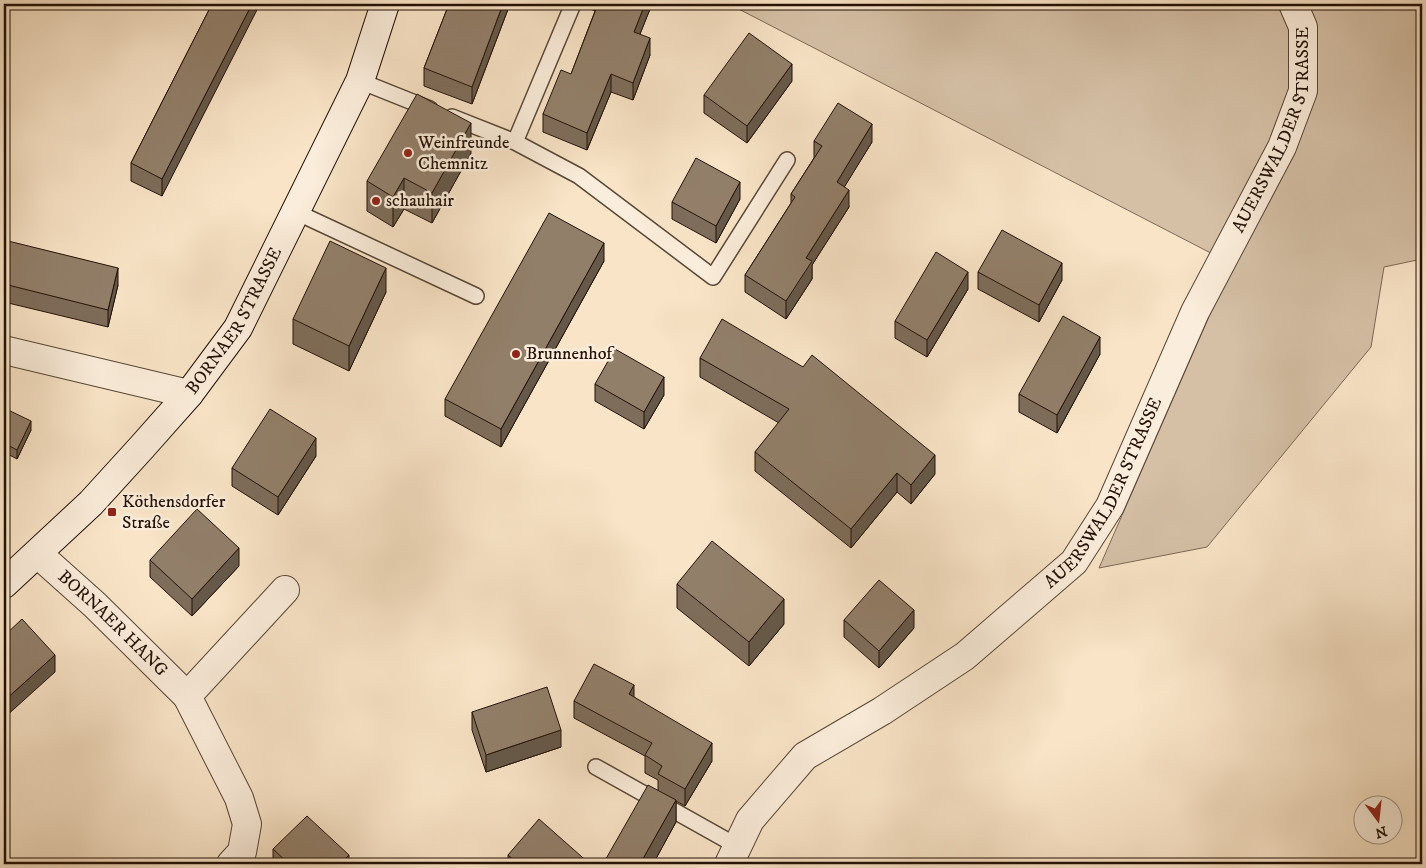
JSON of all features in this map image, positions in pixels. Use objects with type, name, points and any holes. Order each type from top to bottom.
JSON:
[{"type":"street","name":"BORNAER STRASSE","points":[[4,584],[90,503],[189,394],[238,328],[360,81],[384,4]]},
{"type":"street","name":"AUERSWALDER STRASSE","points":[[733,855],[750,820],[805,756],[882,711],[965,656],[1074,562],[1110,506],[1195,312],[1282,147],[1303,91],[1303,27],[1293,4]]},
{"type":"street","points":[[4,350],[189,394]]},
{"type":"street","name":"BORNAER HANG","points":[[38,554],[95,605],[187,696],[239,798],[247,824],[242,852],[231,864]]},
{"type":"street","points":[[187,696],[285,590]]},
{"type":"lane","points":[[515,142],[573,4]]},
{"type":"lane","points":[[360,81],[515,142],[579,176],[713,277],[787,160]]},
{"type":"lane","points":[[296,212],[476,296]]},
{"type":"lane","points":[[596,767],[733,855]]},
{"type":"shaded area","points":[[729,4],[1422,4],[1422,259],[1384,267],[1371,347],[1207,547],[1099,568],[1232,264]]},
{"type":"building","points":[[212,4],[252,4],[162,179],[131,163]]},
{"type":"building","points":[[449,4],[503,4],[472,87],[424,68]]},
{"type":"building","points":[[598,4],[645,4],[634,32],[650,38],[633,83],[611,74],[587,133],[543,114],[561,70],[571,74]]},
{"type":"building","points":[[749,33],[792,64],[747,126],[704,95]]},
{"type":"building","points":[[417,94],[471,123],[432,193],[404,178],[393,197],[367,181]]},
{"type":"building","points":[[838,103],[872,124],[837,182],[849,190],[806,258],[812,261],[786,301],[745,275],[795,197],[791,194],[822,146],[814,141]]},
{"type":"building","points":[[696,158],[740,182],[716,226],[672,202]]},
{"type":"building","points":[[549,213],[604,243],[501,429],[445,399]]},
{"type":"building","points":[[1002,230],[1062,263],[1039,305],[978,272]]},
{"type":"building","points":[[4,240],[118,268],[108,310],[4,284]]},
{"type":"building","points":[[330,241],[386,268],[349,346],[293,319]]},
{"type":"building","points":[[936,252],[968,272],[927,340],[895,321]]},
{"type":"building","points":[[1063,316],[1100,337],[1057,415],[1019,394]]},
{"type":"building","points":[[722,319],[803,367],[812,355],[935,455],[911,485],[897,473],[851,529],[755,452],[789,409],[700,358]]},
{"type":"building","points":[[615,349],[664,377],[644,412],[595,384]]},
{"type":"building","points":[[4,408],[31,421],[17,450],[4,443]]},
{"type":"building","points":[[270,409],[316,438],[278,497],[232,468]]},
{"type":"building","points":[[197,509],[239,548],[192,599],[150,560]]},
{"type":"building","points":[[712,541],[784,599],[749,642],[677,584]]},
{"type":"building","points":[[879,580],[914,610],[879,651],[844,620]]},
{"type":"building","points":[[22,619],[55,655],[4,701],[4,636]]},
{"type":"building","points":[[594,664],[634,685],[629,694],[712,743],[685,789],[658,774],[662,766],[645,755],[652,743],[574,701]]},
{"type":"building","points":[[547,687],[561,730],[486,755],[472,712]]},
{"type":"building","points":[[648,785],[676,800],[640,864],[603,864]]},
{"type":"building","points":[[307,816],[349,855],[340,864],[289,864],[273,849]]},
{"type":"building","points":[[539,819],[590,864],[518,864],[508,855]]},
{"type":"place","name":"Weinfreunde Chemnitz","points":[[408,153]]},
{"type":"place","name":"schauhair","points":[[376,201]]},
{"type":"place","name":"Brunnenhof","points":[[516,354]]},
{"type":"place","name":"Köthensdorfer Straße","points":[[112,512]]}]
